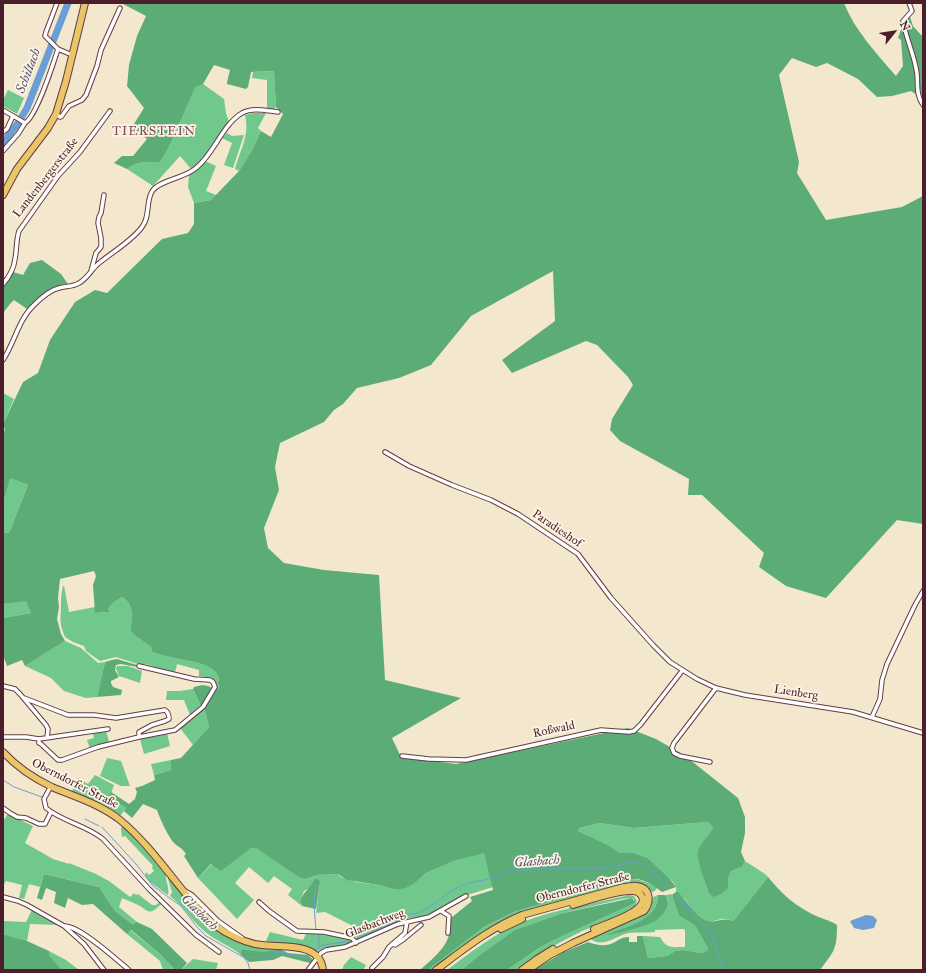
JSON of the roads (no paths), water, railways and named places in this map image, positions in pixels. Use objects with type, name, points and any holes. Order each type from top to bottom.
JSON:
[{"type":"main road","points":[[3,195],[17,169],[48,128],[56,114],[85,3]]},
{"type":"main road","name":"Oberndorfer Straße","points":[[3,752],[20,768],[37,779],[97,806],[120,819],[153,855],[206,918],[224,932],[248,942],[263,946],[303,949],[318,958]]},
{"type":"main road","name":"Oberndorfer Straße","points":[[436,970],[488,932],[506,921],[522,915],[630,886],[639,886],[645,889],[648,893],[649,904],[644,911],[573,943],[550,955],[528,970]]},
{"type":"main road","name":"Oberndorfer Straße","points":[[442,970],[499,930],[524,919],[626,891],[638,892],[643,898],[641,906],[633,912],[574,938],[537,959],[522,970]]},
{"type":"main road","points":[[318,958],[321,962],[323,970]]},
{"type":"street","points":[[57,3],[46,32],[46,36],[57,48],[72,55]]},
{"type":"street","points":[[909,3],[912,11],[903,21],[913,52],[917,73],[918,94],[923,105]]},
{"type":"street","points":[[56,114],[62,117],[69,106],[84,99],[93,79],[101,50],[120,8]]},
{"type":"street","points":[[3,110],[27,123],[42,93],[57,48]]},
{"type":"street","points":[[3,360],[22,319],[34,305],[52,291],[59,288],[74,286],[81,282],[90,271],[142,227],[146,218],[149,198],[153,190],[169,181],[188,174],[198,167],[238,116],[250,111],[262,110],[278,112]]},
{"type":"street","name":"Landenbergerstraße","points":[[3,284],[10,274],[15,260],[19,230],[58,176],[80,152],[110,112]]},
{"type":"street","points":[[3,132],[7,129],[15,117]]},
{"type":"street","points":[[3,151],[18,134],[23,122]]},
{"type":"street","points":[[90,271],[96,253],[101,247],[98,223],[104,196]]},
{"type":"street","name":"Paradieshof","points":[[385,452],[409,466],[491,500],[518,514],[578,554],[623,612],[666,658],[682,671]]},
{"type":"street","points":[[872,717],[880,699],[882,680],[887,664],[923,591]]},
{"type":"street","points":[[39,739],[39,743],[58,760],[62,760],[98,747],[172,731],[178,728],[203,707],[215,687],[213,682],[210,680],[194,679],[140,666]]},
{"type":"street","name":"Lienberg","points":[[682,671],[716,688],[745,695],[853,712],[923,733]]},
{"type":"street","name":"Roßwald","points":[[402,756],[429,759],[466,760],[601,730],[630,732],[640,724],[682,671]]},
{"type":"street","points":[[3,686],[15,689],[24,698],[46,725],[48,730],[47,738]]},
{"type":"street","points":[[710,762],[680,756],[674,753],[672,748],[674,743],[716,688]]},
{"type":"street","points":[[24,698],[68,715],[94,715],[105,718],[116,718],[164,710],[167,712],[169,716],[168,720],[139,732],[139,737]]},
{"type":"street","points":[[3,737],[33,737],[39,739],[108,729]]},
{"type":"street","points":[[51,786],[44,799],[46,808],[51,812],[95,833],[103,839],[149,889],[196,936],[219,952]]},
{"type":"street","points":[[3,808],[13,816],[26,818],[42,825],[45,824],[51,812]]},
{"type":"street","name":"Glasbachweg","points":[[318,958],[326,950],[345,947],[398,924],[429,917],[466,896]]},
{"type":"street","points":[[3,897],[27,905],[64,926],[84,944],[104,970]]},
{"type":"street","points":[[259,902],[274,915],[297,931],[324,932],[352,938],[356,943]]},
{"type":"street","points":[[442,911],[449,916],[448,933]]},
{"type":"street","points":[[372,968],[392,944],[405,933],[408,922]]},
{"type":"street","points":[[392,944],[395,945],[421,925]]},
{"type":"street","points":[[64,926],[68,926],[88,937],[130,970]]},
{"type":"street","points":[[308,970],[318,958]]},
{"type":"water","points":[[866,915],[873,916],[877,920],[874,928],[863,930],[854,928],[850,921]]},
{"type":"waterway","name":"Schiltach","points":[[3,143],[27,108],[68,3]]},
{"type":"waterway","name":"Glasbach","points":[[3,780],[14,787],[42,797]]},
{"type":"waterway","name":"Glasbach","points":[[85,819],[99,826]]},
{"type":"waterway","name":"Glasbach","points":[[102,827],[136,864],[153,886],[181,906],[206,936],[243,957],[262,958],[277,952],[305,958],[309,957]]},
{"type":"waterway","name":"Glasbach","points":[[409,915],[429,907],[453,890],[465,884],[497,877],[508,871],[514,870],[526,870],[533,868],[608,868],[632,862],[639,862],[667,885]]},
{"type":"waterway","points":[[316,884],[314,906],[316,930]]},
{"type":"waterway","name":"Glasbach","points":[[676,895],[712,934],[721,961],[722,970]]},
{"type":"waterway","name":"Glasbach","points":[[356,939],[404,918]]},
{"type":"waterway","points":[[319,934],[319,948]]},
{"type":"waterway","name":"Glasbach","points":[[316,949],[323,945],[352,941]]},
{"type":"waterway","points":[[244,958],[248,963],[250,970]]},
{"type":"district","name":"TIERSTEIN","points":[[154,132]]}]
